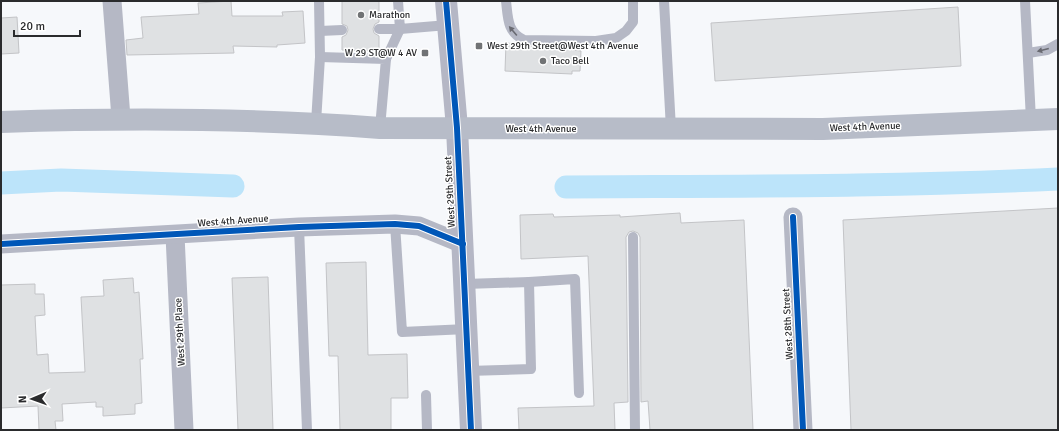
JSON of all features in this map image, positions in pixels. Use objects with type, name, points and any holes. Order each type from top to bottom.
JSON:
[{"type":"main road","name":"West 4th Avenue","points":[[1,122],[121,118],[316,123],[380,128],[823,129],[1058,119]]},
{"type":"street","points":[[112,1],[121,118]]},
{"type":"street","name":"West 29th Street","points":[[449,1],[448,26],[457,128],[467,329],[470,430]]},
{"type":"street","name":"West 28th Street","points":[[793,217],[803,430]]},
{"type":"street","name":"West 4th Avenue","points":[[1,244],[299,227],[395,224],[419,226],[463,244]]},
{"type":"street","name":"West 29th Place","points":[[175,234],[184,430]]},
{"type":"lane","points":[[316,123],[320,57],[319,1]]},
{"type":"lane","points":[[380,128],[386,59],[400,29],[398,1]]},
{"type":"lane","points":[[506,1],[508,26],[518,37],[524,40],[596,41],[616,38],[626,31],[632,22],[633,1]]},
{"type":"lane","points":[[664,1],[671,129]]},
{"type":"lane","points":[[1025,1],[1031,120]]},
{"type":"lane","points":[[379,29],[448,26]]},
{"type":"lane","points":[[320,31],[342,30]]},
{"type":"lane","points":[[1028,53],[1047,50],[1058,44]]},
{"type":"lane","points":[[320,57],[386,59]]},
{"type":"lane","points":[[395,224],[402,332],[467,329]]},
{"type":"lane","points":[[299,227],[307,430]]},
{"type":"lane","points":[[633,237],[635,430]]},
{"type":"lane","points":[[465,284],[575,279],[579,393]]},
{"type":"lane","points":[[468,371],[530,369],[529,282]]},
{"type":"lane","points":[[426,395],[427,430]]},
{"type":"building","points":[[231,1],[232,16],[283,16],[282,12],[303,11],[305,43],[277,45],[277,47],[233,46],[234,53],[127,55],[126,40],[143,38],[141,17],[199,14],[198,3]]},
{"type":"building","name":"Marathon","points":[[342,1],[379,1],[379,22],[375,24],[373,29],[374,33],[379,36],[379,51],[342,50],[342,37],[346,35],[348,30],[347,26],[342,24]]},
{"type":"building","points":[[958,7],[961,66],[715,81],[711,23]]},
{"type":"building","points":[[17,17],[19,53],[1,54],[1,18]]},
{"type":"building","name":"Taco Bell","points":[[506,43],[524,46],[573,47],[573,50],[581,51],[580,71],[572,71],[572,74],[505,71]]},
{"type":"building","points":[[1058,208],[1058,430],[851,430],[843,220]]},
{"type":"building","points":[[680,213],[681,223],[744,220],[753,430],[650,430],[648,401],[641,402],[640,237],[638,233],[633,231],[629,232],[626,237],[628,402],[614,403],[615,430],[519,430],[518,408],[594,406],[588,256],[521,259],[520,215],[553,214],[554,217],[620,215],[620,217]]},
{"type":"building","points":[[366,262],[368,355],[407,354],[408,398],[391,398],[391,430],[340,430],[338,356],[329,356],[326,263]]},
{"type":"building","points":[[268,277],[273,430],[238,430],[232,278]]},
{"type":"building","points":[[133,278],[134,293],[139,292],[143,359],[140,359],[142,403],[135,404],[135,414],[103,416],[103,407],[96,407],[96,402],[62,404],[63,421],[55,421],[56,430],[39,430],[38,406],[1,408],[1,285],[35,284],[35,294],[44,294],[45,315],[35,316],[37,355],[48,354],[49,373],[85,372],[81,297],[104,296],[103,280]]},
{"type":"waterway","points":[[566,187],[874,185],[1058,179]]},
{"type":"waterway","points":[[1,183],[61,180],[233,186]]},
{"type":"cycle path","points":[[446,1],[457,128],[471,430]]},
{"type":"cycle path","points":[[793,217],[803,430]]},
{"type":"cycle path","points":[[1,244],[299,227],[395,224],[419,226],[463,244]]},
{"type":"place","name":"Marathon","points":[[361,15]]},
{"type":"place","name":"West 29th Street@West 4th Avenue","points":[[479,46]]},
{"type":"place","name":"W 29 ST@W 4 AV","points":[[425,53]]},
{"type":"place","name":"Taco Bell","points":[[543,61]]}]
